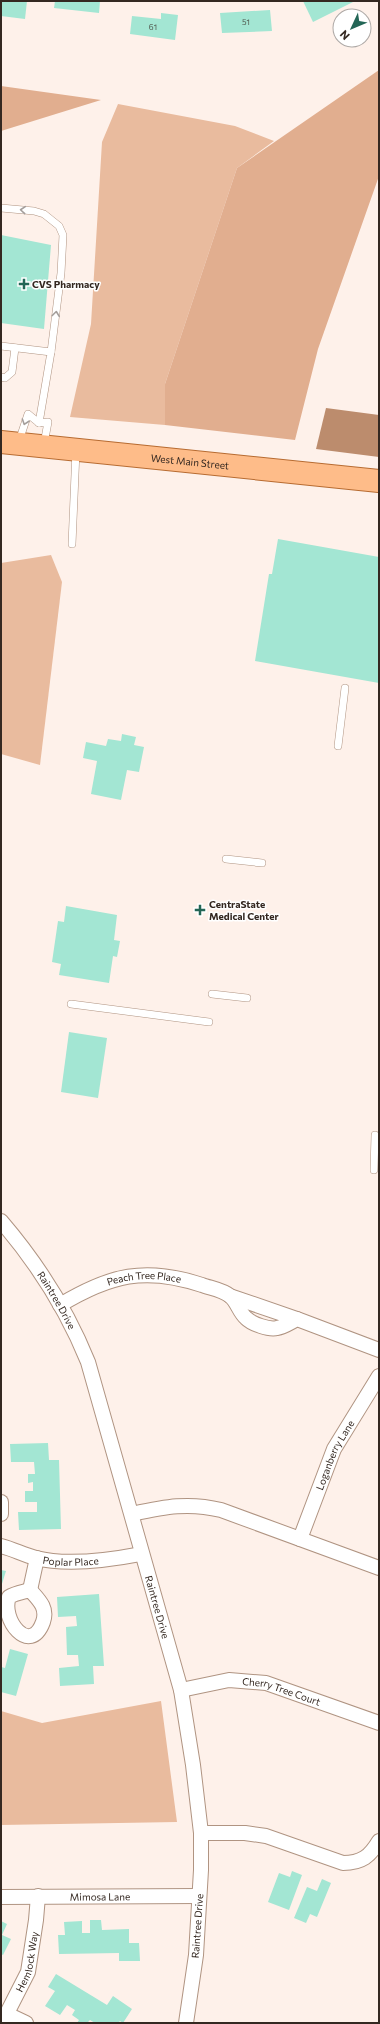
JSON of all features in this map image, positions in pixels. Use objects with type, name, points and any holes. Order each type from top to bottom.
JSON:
[{"type":"main road","name":"West Main Street","points":[[10,442],[379,481]]},
{"type":"street","name":"Raintree Drive","points":[[1,1221],[31,1257],[60,1305],[88,1362],[132,1514],[141,1554],[181,1690],[193,1765],[200,1833],[196,1955],[186,2023]]},
{"type":"street","name":"Peach Tree Place","points":[[60,1305],[95,1285],[118,1278],[142,1275],[164,1275],[186,1279],[230,1296],[246,1318],[256,1324],[276,1328],[297,1319],[379,1350]]},
{"type":"street","name":"Loganberry Lane","points":[[300,1539],[334,1449],[379,1376]]},
{"type":"street","points":[[1,1502],[1,1514]]},
{"type":"street","points":[[132,1514],[182,1505],[204,1506],[221,1510],[379,1568]]},
{"type":"street","name":"Poplar Place","points":[[1,1546],[37,1558],[51,1560],[105,1561],[141,1554]]},
{"type":"street","points":[[30,1590],[37,1558]]},
{"type":"street","name":"Cherry Tree Court","points":[[181,1690],[229,1680],[266,1683],[379,1723]]},
{"type":"street","points":[[200,1833],[234,1833],[266,1836],[344,1863],[354,1863],[365,1858],[372,1852],[379,1840]]},
{"type":"street","name":"Hemlock Way","points":[[4,2018],[28,1972],[38,1896]]},
{"type":"street","name":"Mimosa Lane","points":[[1,1897],[199,1896]]},
{"type":"street","points":[[4,2018],[26,2023]]},
{"type":"lane","points":[[1,208],[34,211],[44,214],[56,223],[63,234],[61,274],[51,352],[39,423]]},
{"type":"lane","points":[[1,346],[51,352]]},
{"type":"lane","points":[[1,377],[5,378],[12,372],[15,348]]},
{"type":"lane","points":[[10,442],[28,414],[39,423],[48,422],[44,446]]},
{"type":"lane","points":[[72,544],[76,449]]},
{"type":"lane","points":[[338,746],[345,688]]},
{"type":"lane","points":[[226,859],[262,863]]},
{"type":"lane","points":[[212,994],[247,998]]},
{"type":"lane","points":[[71,1004],[209,1022]]},
{"type":"lane","points":[[374,1170],[376,1135]]},
{"type":"shaded area","points":[[379,70],[379,176],[318,349],[295,440],[165,425],[165,384],[237,168]]},
{"type":"shaded area","points":[[1,86],[101,100],[1,131]]},
{"type":"shaded area","points":[[118,104],[235,126],[274,141],[237,168],[165,384],[165,425],[70,417],[91,324],[102,142]]},
{"type":"shaded area","points":[[326,408],[379,415],[379,457],[316,449]]},
{"type":"shaded area","points":[[51,555],[62,582],[40,765],[1,754],[1,563]]},
{"type":"shaded area","points":[[161,1701],[177,1822],[1,1825],[1,1711],[42,1723]]},
{"type":"building","points":[[1,1],[27,1],[25,19],[1,16]]},
{"type":"building","points":[[55,1],[100,1],[99,13],[54,8]]},
{"type":"building","points":[[303,1],[355,1],[341,8],[332,8],[332,12],[313,22]]},
{"type":"building","points":[[270,10],[272,31],[222,33],[220,13]]},
{"type":"building","points":[[161,13],[178,15],[175,40],[130,34],[132,16],[161,19]]},
{"type":"building","name":"CVS Pharmacy","points":[[1,235],[51,245],[44,329],[1,323]]},
{"type":"building","points":[[278,539],[379,557],[379,683],[255,661],[269,574],[272,574]]},
{"type":"building","points":[[122,734],[136,737],[134,745],[144,747],[139,772],[127,770],[121,800],[91,794],[97,761],[83,758],[86,742],[106,746],[108,739],[121,741]]},
{"type":"building","points":[[66,906],[117,915],[114,940],[120,941],[117,957],[113,956],[109,983],[59,975],[61,964],[52,962],[58,921],[64,922]]},
{"type":"building","points":[[69,1032],[107,1038],[98,1098],[61,1092]]},
{"type":"building","points":[[48,1443],[49,1460],[59,1460],[61,1529],[19,1530],[18,1512],[37,1512],[37,1502],[25,1502],[25,1491],[33,1491],[33,1482],[28,1483],[28,1474],[35,1474],[34,1462],[11,1462],[10,1444]]},
{"type":"building","points":[[1,1570],[6,1571],[1,1587]]},
{"type":"building","points":[[99,1594],[104,1666],[93,1666],[94,1684],[60,1686],[59,1668],[79,1666],[78,1655],[67,1655],[66,1627],[77,1626],[76,1616],[58,1617],[57,1597]]},
{"type":"building","points":[[10,1649],[28,1654],[16,1696],[1,1692],[1,1667],[5,1668]]},
{"type":"building","points":[[292,1871],[302,1875],[289,1910],[268,1902],[279,1873],[290,1877]]},
{"type":"building","points":[[322,1879],[331,1883],[317,1917],[310,1914],[306,1923],[294,1918],[307,1887],[317,1891]]},
{"type":"building","points":[[90,1920],[101,1920],[102,1930],[129,1929],[129,1943],[139,1943],[140,1961],[119,1961],[119,1953],[59,1954],[58,1935],[65,1935],[64,1922],[82,1921],[82,1933],[90,1933]]},
{"type":"building","points":[[1,1921],[7,1924],[2,1935],[11,1939],[3,1955],[1,1954]]},
{"type":"building","points":[[56,1974],[107,2005],[113,1996],[132,2009],[123,2023],[120,2021],[118,2023],[95,2023],[90,2020],[87,2023],[77,2023],[79,2020],[72,2015],[75,2010],[67,2005],[60,2015],[45,2006],[55,1991],[48,1987]]},
{"type":"place","name":"CVS Pharmacy","points":[[24,284]]},
{"type":"place","name":"CentraState Medical Center","points":[[200,910]]}]
